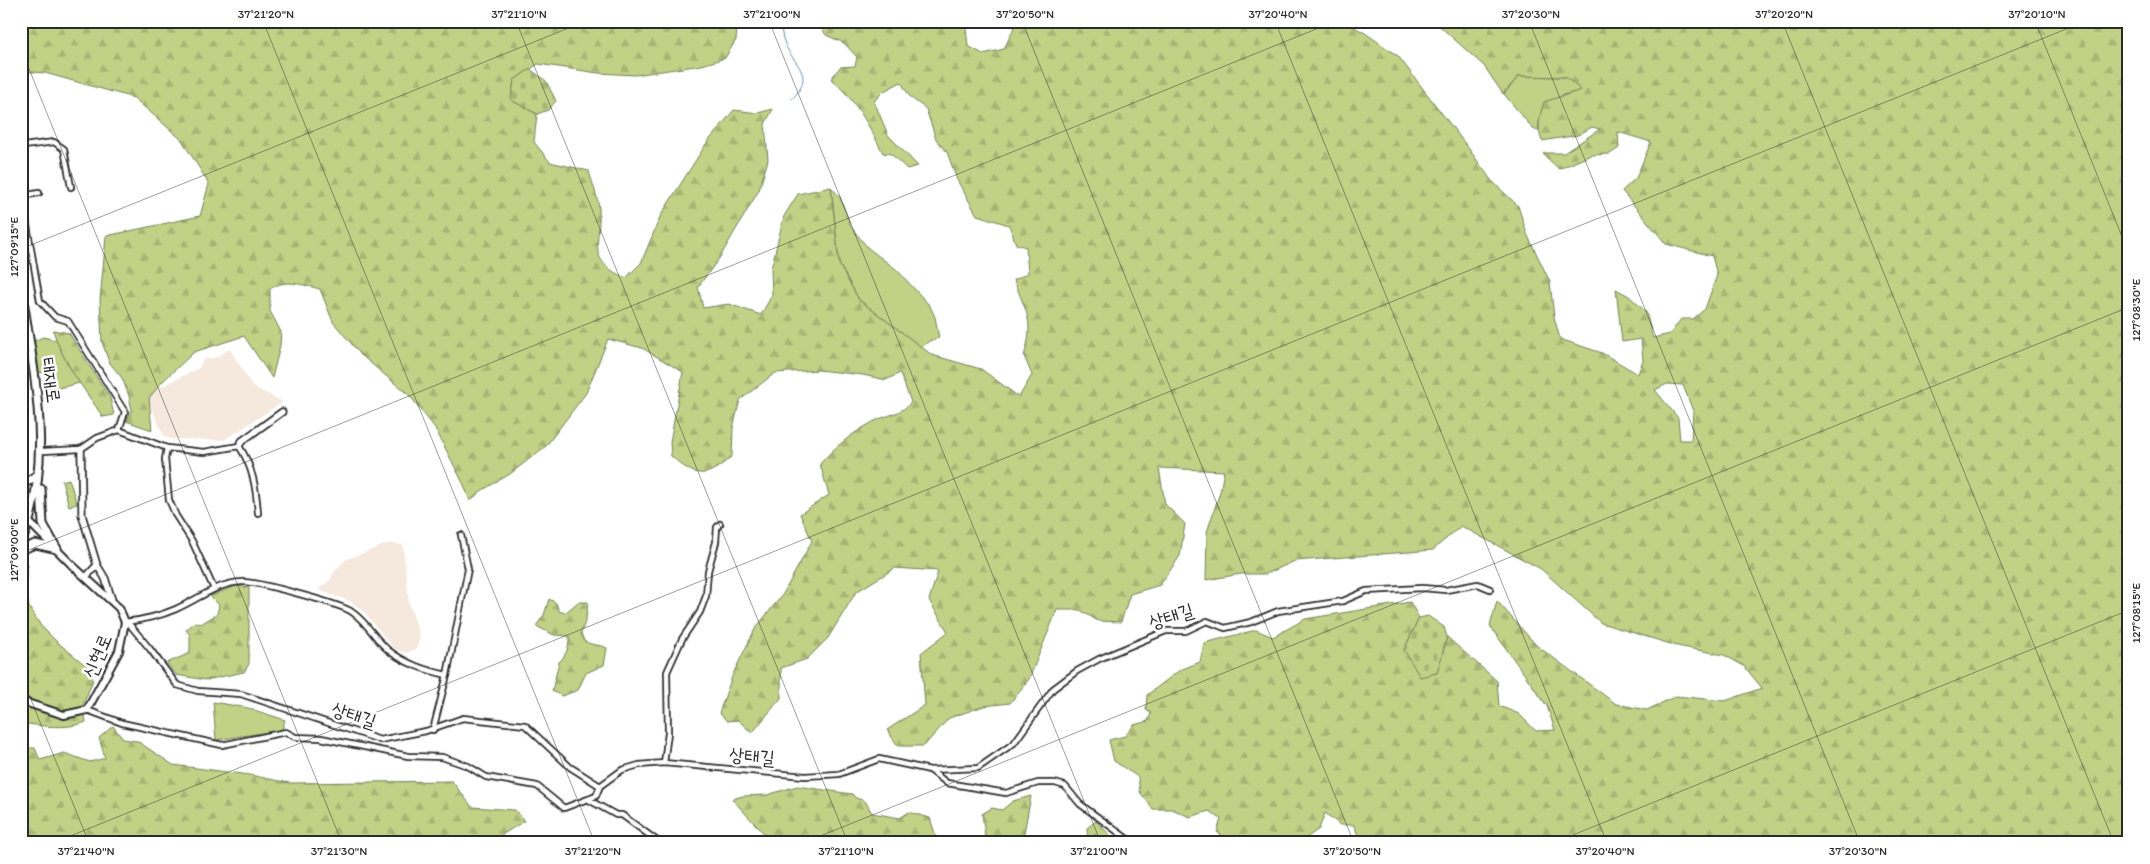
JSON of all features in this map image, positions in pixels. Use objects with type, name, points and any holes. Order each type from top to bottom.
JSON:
[{"type":"main road","name":"태재로","points":[[21,286],[39,416],[39,472],[32,507],[25,519]]},
{"type":"main road","name":"태재로","points":[[21,309],[37,426],[39,472]]},
{"type":"main road","points":[[39,416],[43,450],[39,472],[41,517],[46,531],[57,550]]},
{"type":"main road","points":[[21,486],[39,472]]},
{"type":"main road","points":[[21,528],[25,519]]},
{"type":"main road","points":[[21,543],[25,519]]},
{"type":"main road","name":"신현로","points":[[25,519],[112,600],[119,608],[125,622],[119,651],[87,710]]},
{"type":"main road","points":[[21,550],[35,544],[57,550]]},
{"type":"main road","points":[[21,699],[64,715],[87,710]]},
{"type":"street","points":[[21,151],[24,146],[54,142],[59,145],[64,149],[71,187]]},
{"type":"street","points":[[39,193],[22,194],[40,301],[55,317],[68,321],[125,412],[119,430]]},
{"type":"street","points":[[43,450],[82,449],[97,438],[119,430],[167,448],[204,452],[238,446],[242,441],[282,412]]},
{"type":"street","points":[[238,446],[247,459],[256,488],[258,513]]},
{"type":"street","points":[[167,448],[165,459],[169,500],[176,516],[192,541],[214,589]]},
{"type":"street","points":[[82,449],[82,515],[97,565],[105,578],[112,600]]},
{"type":"street","points":[[664,763],[668,732],[667,672],[682,639],[700,612],[706,596],[706,583],[716,542],[717,528],[720,524]]},
{"type":"street","points":[[433,730],[447,675],[468,569],[461,535]]},
{"type":"street","points":[[86,577],[97,565]]},
{"type":"street","points":[[125,622],[160,615],[228,583],[246,582],[350,610],[368,625],[387,649],[411,665],[447,675]]},
{"type":"street","name":"상태길","points":[[125,622],[150,649],[177,685],[198,691],[241,694],[380,740],[433,730],[463,718],[525,725],[570,767],[600,786],[622,770],[639,765],[664,763],[805,776],[839,774],[879,759],[930,770],[978,768],[1014,743],[1053,689],[1099,658],[1166,632],[1186,631],[1207,621],[1225,628],[1251,622],[1278,611],[1343,601],[1366,592],[1422,588],[1446,590],[1478,584],[1490,589]]},
{"type":"street","points":[[87,710],[122,722],[222,745],[286,732],[295,737],[321,738],[408,756],[442,757],[468,766],[486,777],[536,786],[564,808],[596,796],[600,786]]},
{"type":"street","points":[[386,750],[389,738]]},
{"type":"street","name":"상태길","points":[[930,770],[947,783],[1006,793],[1038,783],[1055,783],[1065,786],[1080,804],[1133,843]]},
{"type":"street","points":[[589,800],[616,814],[622,815],[660,843]]},
{"type":"shaded area","points":[[230,349],[252,386],[283,402],[224,440],[171,439],[164,436],[146,396],[199,368],[203,360],[217,357]]},
{"type":"shaded area","points":[[390,543],[403,545],[409,603],[420,637],[416,649],[406,653],[394,649],[364,612],[350,601],[318,590],[331,579],[333,573],[345,560]]},
{"type":"green space","points":[[21,21],[734,21],[737,28],[736,40],[725,58],[702,65],[635,75],[598,73],[538,64],[514,80],[511,100],[537,114],[534,142],[550,162],[589,171],[599,209],[598,250],[605,265],[626,278],[641,263],[661,215],[706,144],[734,110],[758,113],[773,109],[765,124],[768,160],[759,190],[720,257],[698,287],[703,308],[729,304],[761,315],[772,295],[771,269],[784,216],[798,194],[831,187],[839,264],[859,300],[932,355],[981,369],[1019,397],[1032,375],[1024,356],[1029,334],[1028,317],[1014,280],[1028,273],[1026,247],[1016,244],[1009,225],[977,215],[957,180],[947,152],[936,139],[926,109],[910,97],[901,82],[884,91],[874,101],[888,135],[918,166],[907,169],[891,154],[883,153],[867,122],[848,95],[831,79],[840,67],[855,66],[857,57],[844,43],[826,35],[818,21],[965,21],[968,46],[983,54],[1004,49],[1017,21],[1344,21],[1398,56],[1491,180],[1518,206],[1527,234],[1550,282],[1554,317],[1560,339],[1602,353],[1638,374],[1643,360],[1641,339],[1622,342],[1616,289],[1629,296],[1646,312],[1653,338],[1670,334],[1681,319],[1693,319],[1705,309],[1717,275],[1712,256],[1666,244],[1622,191],[1636,178],[1651,142],[1618,132],[1619,148],[1610,154],[1591,155],[1559,169],[1543,154],[1564,153],[1600,129],[1592,127],[1578,135],[1542,141],[1539,126],[1541,112],[1544,102],[1581,90],[1566,77],[1519,76],[1503,94],[1484,66],[1434,21],[2129,21],[2129,843],[1361,843],[1354,825],[1340,825],[1325,813],[1319,829],[1299,843],[1232,843],[1217,832],[1221,819],[1209,811],[1190,817],[1172,809],[1153,809],[1140,792],[1138,777],[1114,761],[1109,740],[1125,736],[1134,725],[1148,721],[1151,713],[1146,710],[1147,695],[1180,670],[1200,662],[1204,643],[1256,630],[1273,637],[1305,619],[1410,602],[1419,618],[1404,650],[1437,673],[1447,637],[1497,681],[1499,706],[1519,714],[1536,731],[1555,730],[1547,706],[1490,626],[1497,601],[1536,645],[1616,704],[1647,710],[1676,696],[1725,701],[1762,688],[1744,666],[1724,655],[1677,646],[1601,623],[1541,569],[1461,526],[1433,550],[1295,561],[1266,574],[1241,574],[1206,580],[1207,532],[1220,492],[1224,471],[1159,468],[1165,504],[1185,524],[1180,556],[1160,585],[1130,594],[1121,622],[1098,621],[1080,610],[1057,610],[1029,679],[1010,703],[984,706],[949,718],[924,746],[898,746],[887,730],[925,705],[921,653],[948,632],[929,600],[938,571],[895,568],[856,592],[828,638],[807,659],[781,668],[781,698],[752,733],[738,720],[727,721],[719,713],[733,674],[755,629],[783,594],[812,541],[800,514],[829,495],[820,464],[837,446],[859,431],[908,406],[911,402],[900,373],[886,380],[863,375],[818,370],[775,373],[740,400],[733,428],[732,456],[715,469],[702,473],[688,469],[671,456],[670,442],[683,372],[642,348],[608,339],[586,393],[546,446],[510,474],[481,491],[470,501],[464,485],[435,428],[410,396],[361,355],[333,322],[320,289],[288,283],[270,289],[270,311],[281,332],[280,346],[272,378],[244,336],[194,352],[163,381],[149,398],[152,430],[126,421],[132,410],[129,396],[122,378],[109,362],[102,342],[100,300],[106,236],[200,216],[209,184],[182,140],[134,98],[45,73],[21,71]],"holes":[[[1667,384],[1683,385],[1693,411],[1691,440],[1680,440],[1678,418],[1655,390]]]},
{"type":"green space","points":[[530,69],[546,81],[556,101],[548,110],[537,114],[511,100],[514,80]]},
{"type":"green space","points":[[1519,76],[1566,77],[1582,91],[1562,95],[1540,116],[1538,131],[1533,129],[1504,94]]},
{"type":"green space","points":[[831,187],[840,197],[851,227],[868,248],[897,270],[930,306],[935,317],[939,338],[929,341],[922,348],[859,300],[839,264]]},
{"type":"green space","points":[[53,330],[69,333],[110,398],[114,415],[103,417],[68,364]]},
{"type":"green space","points":[[43,337],[56,340],[80,383],[50,390],[46,373],[38,372],[34,341]]},
{"type":"green space","points":[[69,479],[77,504],[69,506],[62,481]]},
{"type":"green space","points":[[21,558],[28,565],[25,585],[29,607],[41,626],[57,642],[89,668],[93,680],[83,705],[86,722],[63,727],[21,723]]},
{"type":"green space","points":[[236,586],[249,588],[249,664],[244,672],[206,680],[176,675],[167,663],[190,653],[190,635],[186,630],[195,622],[201,624],[217,614],[219,605],[210,596]]},
{"type":"green space","points":[[549,599],[556,603],[559,611],[565,613],[578,602],[588,602],[586,619],[581,633],[584,641],[607,648],[604,665],[586,673],[578,690],[562,696],[552,691],[559,662],[566,654],[569,636],[554,635],[536,626],[544,615]]},
{"type":"green space","points":[[1428,616],[1444,627],[1447,637],[1437,673],[1420,677],[1404,650],[1419,618]]},
{"type":"green space","points":[[213,702],[248,708],[285,720],[282,730],[216,740]]},
{"type":"green space","points":[[113,726],[123,739],[137,741],[173,765],[250,775],[289,783],[452,781],[472,807],[515,810],[524,821],[497,838],[497,843],[21,843],[21,748],[35,748],[40,760],[64,753],[90,762],[105,758],[99,738]]},
{"type":"green space","points":[[797,786],[852,794],[856,798],[865,801],[872,813],[900,818],[909,812],[930,818],[938,843],[776,843],[769,839],[732,799],[743,796],[767,795]]},
{"type":"green space","points":[[1031,796],[1024,833],[1025,843],[977,843],[985,835],[982,814],[992,808],[1002,810],[1013,801]]},
{"type":"green space","points":[[1096,821],[1116,843],[1088,843],[1087,828]]},
{"type":"waterway","points":[[780,21],[785,44],[803,76],[803,83],[792,99]]},
{"type":"waterway","points":[[1391,21],[1401,24]]}]
